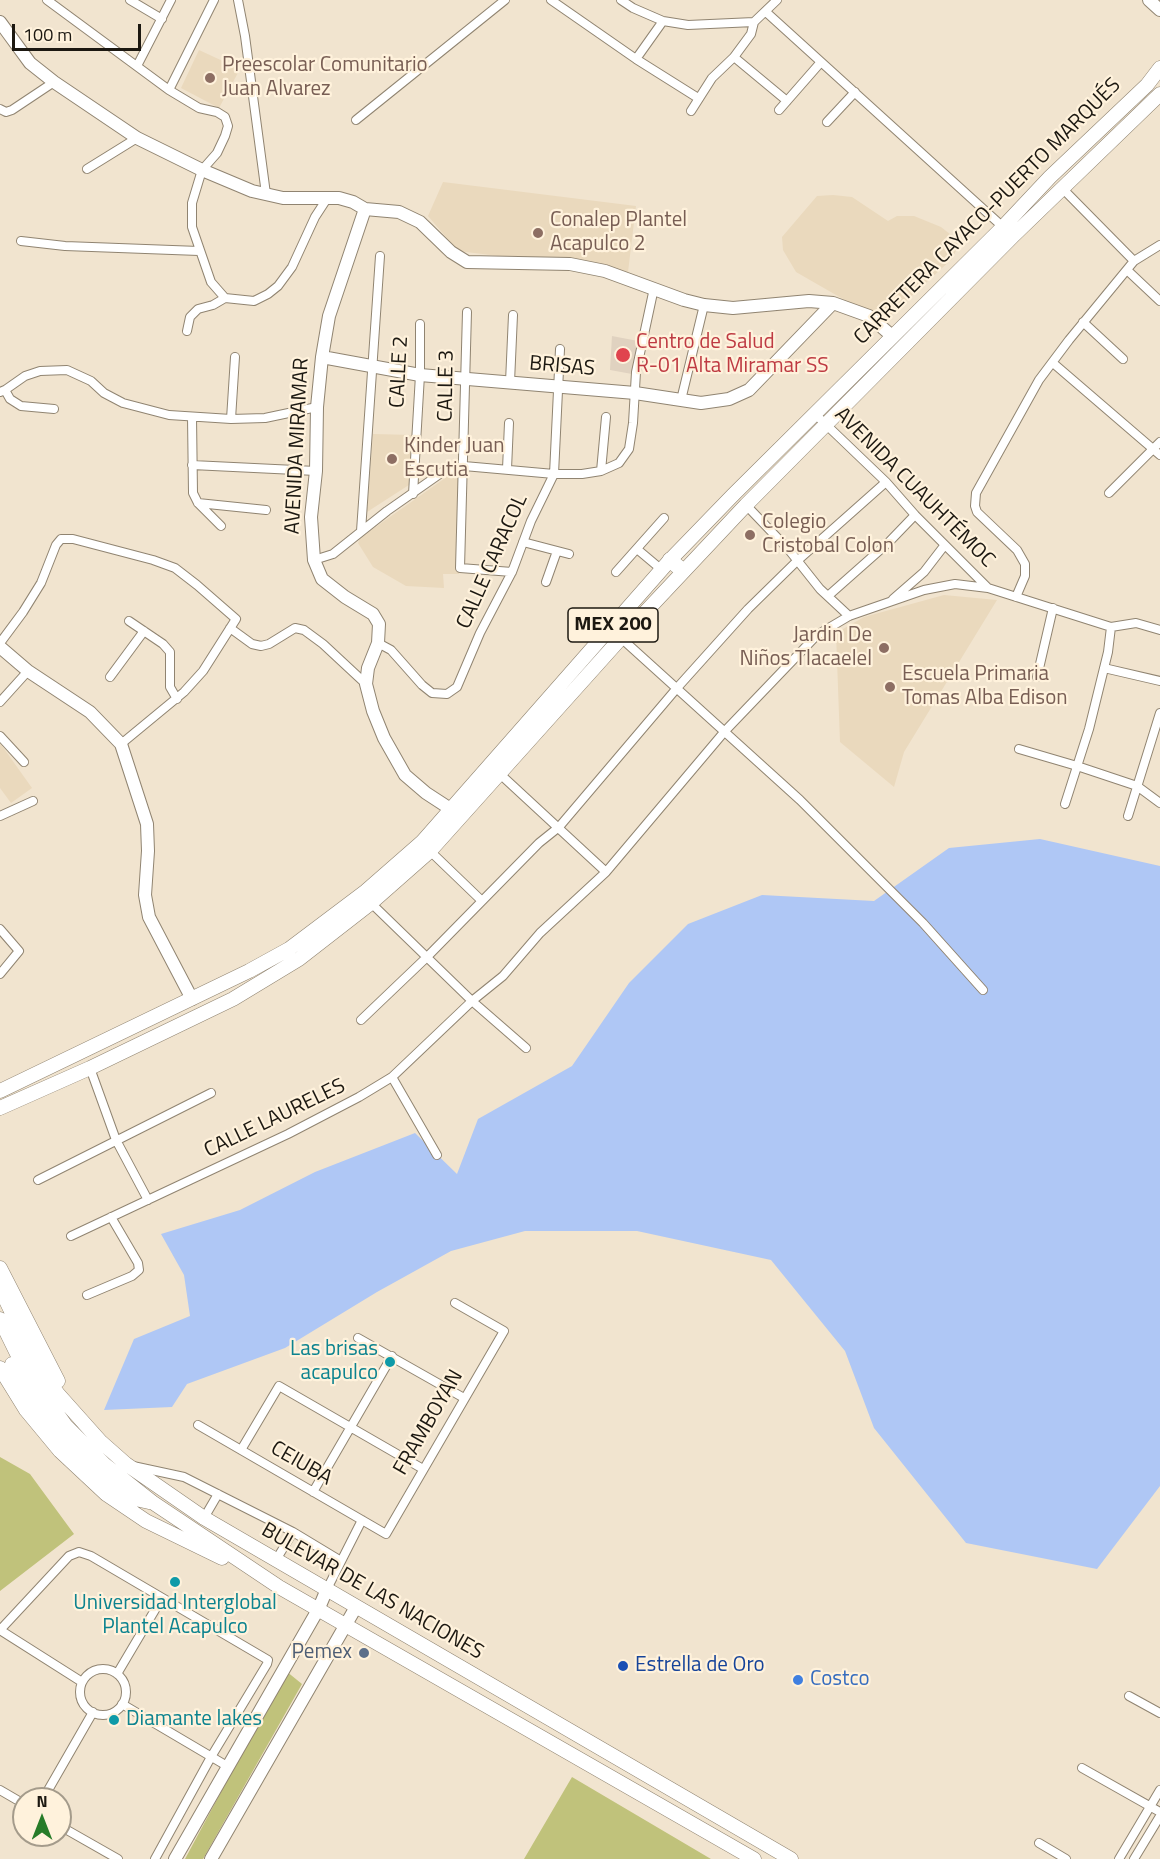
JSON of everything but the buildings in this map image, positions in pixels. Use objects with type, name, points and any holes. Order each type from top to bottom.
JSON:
[{"type":"highway","points":[[666,565],[684,572]]},
{"type":"main road","name":"CARRETERA CAYACO-PUERTO MARQUÉS","points":[[0,1091],[249,971],[289,949],[366,891],[422,842],[449,808],[666,565],[1050,177],[1147,85],[1160,68]]},
{"type":"main road","name":"CARRETERA CAYACO-PUERTO MARQUÉS","points":[[0,1108],[89,1064],[233,999],[299,959],[372,903],[430,851],[621,638],[746,505],[910,338],[1160,94]]},
{"type":"main road","points":[[0,1101],[89,1064],[219,998],[249,971]]},
{"type":"main road","points":[[0,1268],[71,1407]]},
{"type":"main road","name":"BULEVAR DE LAS NACIONES","points":[[0,1288],[35,1361],[58,1394],[99,1441],[126,1464],[204,1518],[791,1859]]},
{"type":"main road","name":"BULEVAR DE LAS NACIONES","points":[[0,1319],[23,1366],[60,1418],[104,1464],[152,1502],[279,1587],[754,1859]]},
{"type":"main road","points":[[0,1337],[15,1370],[52,1428],[86,1464],[131,1498],[152,1502]]},
{"type":"main road","points":[[0,1368],[26,1410],[60,1451],[106,1494],[146,1521],[279,1587]]},
{"type":"street","points":[[47,0],[170,90],[199,108],[217,112],[225,117],[228,126],[225,136],[217,153],[202,170],[192,202],[192,227],[199,251],[211,282],[225,298]]},
{"type":"street","points":[[130,0],[162,19]]},
{"type":"street","points":[[137,66],[171,0]]},
{"type":"street","points":[[170,90],[214,0]]},
{"type":"street","points":[[238,0],[266,194]]},
{"type":"street","points":[[356,120],[505,0]]},
{"type":"street","points":[[551,0],[698,98]]},
{"type":"street","points":[[621,0],[633,9],[663,21],[688,25],[754,22]]},
{"type":"street","points":[[691,111],[712,78],[734,57],[751,34],[754,22],[777,0]]},
{"type":"street","points":[[1149,0],[1160,10]]},
{"type":"street","points":[[766,12],[1003,227]]},
{"type":"street","points":[[636,58],[663,21]]},
{"type":"street","points":[[0,22],[30,63],[137,138],[202,170],[266,194],[283,198],[328,197],[346,200],[365,209],[399,212],[420,222],[451,252],[467,262],[570,264],[605,271],[684,300],[705,305],[733,308],[809,301],[833,303],[869,316],[892,336]]},
{"type":"street","points":[[734,57],[787,101]]},
{"type":"street","points":[[779,110],[821,62]]},
{"type":"street","points":[[0,109],[6,112],[12,110],[54,82]]},
{"type":"street","points":[[828,122],[855,92]]},
{"type":"street","points":[[87,169],[137,138]]},
{"type":"street","points":[[1062,188],[1134,261]]},
{"type":"street","points":[[187,331],[190,316],[198,309],[213,305],[225,298],[254,301],[278,286],[292,267],[315,217],[328,197]]},
{"type":"street","name":"AVENIDA MIRAMAR","points":[[365,209],[329,316],[322,357],[316,471],[311,517],[314,560],[322,579],[345,597],[373,614],[379,624],[378,643],[368,668],[366,684],[373,711],[384,738],[401,769],[416,785],[449,808]]},
{"type":"street","points":[[21,241],[65,246],[199,251]]},
{"type":"street","points":[[1016,597],[1024,576],[1025,564],[1017,550],[985,520],[975,506],[976,493],[1039,380],[1134,261],[1160,245]]},
{"type":"street","points":[[361,531],[380,256]]},
{"type":"street","points":[[1127,270],[1160,301]]},
{"type":"street","points":[[314,560],[333,554],[444,471],[464,466],[554,474],[582,474],[602,471],[619,463],[628,449],[633,423],[636,372],[654,288]]},
{"type":"street","name":"BRISAS","points":[[322,357],[420,375],[635,393],[701,403],[711,402],[729,399],[749,390],[833,303]]},
{"type":"street","points":[[681,400],[705,305]]},
{"type":"street","name":"CALLE 3","points":[[467,312],[460,568],[512,572]]},
{"type":"street","points":[[510,382],[513,315]]},
{"type":"street","points":[[1083,322],[1122,359]]},
{"type":"street","name":"CALLE 2","points":[[413,494],[420,375],[420,324]]},
{"type":"street","name":"CALLE CARACOL","points":[[378,643],[391,650],[432,693],[447,694],[457,687],[480,633],[512,572],[554,474],[556,386],[560,349]]},
{"type":"street","points":[[231,419],[235,357]]},
{"type":"street","points":[[1053,363],[1158,449],[1109,492]]},
{"type":"street","points":[[54,409],[21,406],[2,391],[25,376],[40,371],[67,370],[91,381],[104,393],[123,403],[169,415],[231,419],[265,418],[318,407]]},
{"type":"street","name":"AVENIDA CUAUHTÉMOC","points":[[816,414],[988,588],[1111,627],[1136,623],[1160,630]]},
{"type":"street","points":[[192,417],[193,492],[198,503],[221,526]]},
{"type":"street","points":[[602,471],[606,417]]},
{"type":"street","points":[[507,470],[509,423]]},
{"type":"street","points":[[192,465],[316,471]]},
{"type":"street","points":[[361,1020],[427,957],[538,843],[559,827],[677,688],[748,609],[797,561],[886,483]]},
{"type":"street","points":[[198,503],[266,510]]},
{"type":"street","points":[[746,505],[789,550],[820,589],[849,616]]},
{"type":"street","points":[[828,596],[890,542],[915,515]]},
{"type":"street","points":[[616,572],[664,518]]},
{"type":"street","points":[[122,744],[177,699],[203,671],[236,619],[175,568],[73,539],[61,538],[35,593],[0,645],[28,671],[90,712],[122,744],[147,824],[145,895],[149,917],[192,999]]},
{"type":"street","points":[[523,542],[569,554]]},
{"type":"street","points":[[888,603],[924,572],[944,546]]},
{"type":"street","points":[[637,549],[666,565]]},
{"type":"street","points":[[546,582],[557,551]]},
{"type":"street","name":"CALLE LAURELES","points":[[71,1236],[288,1134],[392,1077],[472,1001],[503,976],[540,933],[606,872],[725,731],[817,635],[849,616],[924,590],[955,584],[988,588]]},
{"type":"street","points":[[1037,677],[1053,608]]},
{"type":"street","points":[[129,621],[164,644],[170,652],[170,687],[177,699]]},
{"type":"street","points":[[1065,804],[1089,729],[1104,668],[1111,627]]},
{"type":"street","points":[[230,628],[252,644],[261,646],[269,644],[295,628],[304,630],[323,644],[366,684]]},
{"type":"street","points":[[110,677],[144,631]]},
{"type":"street","points":[[621,638],[800,800],[923,923],[983,990]]},
{"type":"street","points":[[1104,668],[1160,681]]},
{"type":"street","points":[[0,702],[28,671]]},
{"type":"street","points":[[1128,816],[1160,713]]},
{"type":"street","points":[[0,736],[24,762]]},
{"type":"street","points":[[1019,749],[1137,786],[1160,803]]},
{"type":"street","points":[[500,774],[606,872]]},
{"type":"street","points":[[0,816],[33,801]]},
{"type":"street","points":[[430,851],[482,901]]},
{"type":"street","points":[[372,903],[472,1001],[526,1048]]},
{"type":"street","points":[[0,928],[20,951],[0,974]]},
{"type":"street","points":[[89,1064],[116,1140],[148,1200]]},
{"type":"street","points":[[392,1077],[437,1155]]},
{"type":"street","points":[[38,1180],[210,1093]]},
{"type":"street","points":[[87,1295],[132,1276],[139,1270],[138,1263],[111,1217]]},
{"type":"street","name":"FRAMBOYAN","points":[[386,1534],[504,1331],[455,1303]]},
{"type":"street","points":[[358,1338],[464,1398]]},
{"type":"street","points":[[313,1492],[392,1356]]},
{"type":"street","points":[[241,1450],[279,1386],[423,1469]]},
{"type":"street","name":"CEIUBA","points":[[198,1425],[386,1534]]},
{"type":"street","points":[[126,1464],[184,1477],[292,1532],[341,1561]]},
{"type":"street","points":[[204,1518],[218,1494]]},
{"type":"street","points":[[175,1859],[319,1608],[362,1520]]},
{"type":"street","points":[[276,1560],[292,1532]]},
{"type":"street","points":[[82,1682],[0,1630],[69,1557],[78,1552],[91,1556],[268,1660],[155,1859]]},
{"type":"street","points":[[117,1674],[162,1598]]},
{"type":"street","points":[[211,1859],[356,1607]]},
{"type":"street","points":[[98,1670],[108,1670],[117,1674],[125,1685],[125,1698],[114,1712],[104,1715],[93,1712],[84,1705],[81,1699],[82,1682],[88,1674],[98,1670]]},
{"type":"street","points":[[1129,1695],[1160,1713]]},
{"type":"street","points":[[122,1704],[227,1766]]},
{"type":"street","points":[[50,1787],[93,1712]]},
{"type":"street","points":[[1082,1768],[1151,1806],[1160,1814],[1134,1859]]},
{"type":"street","points":[[1119,1859],[1160,1790]]},
{"type":"street","points":[[72,1833],[118,1859]]},
{"type":"street","points":[[1039,1843],[1065,1859]]},
{"type":"shaded area","name":"Preescolar Comunitario Juan Alvarez","points":[[199,50],[240,69],[219,108],[181,88]]},
{"type":"shaded area","name":"Conalep Plantel Acapulco 2","points":[[443,182],[636,206],[628,272],[458,251],[428,216]]},
{"type":"shaded area","points":[[817,196],[852,197],[888,221],[897,216],[914,216],[941,227],[960,242],[952,259],[883,322],[796,272],[783,250],[782,237]]},
{"type":"shaded area","name":"Centro de Salud R-01 Alta Miramar SS","points":[[612,336],[638,341],[632,374],[610,370]]},
{"type":"shaded area","name":"Kinder Juan Escutia","points":[[373,434],[414,435],[412,483],[367,512]]},
{"type":"shaded area","points":[[460,472],[459,574],[443,574],[444,588],[406,586],[373,567],[358,543],[360,538],[448,476]]},
{"type":"shaded area","name":"Escuela Primaria Tomas Alba Edison","points":[[944,595],[997,600],[904,752],[894,787],[840,742],[836,633],[864,617]]},
{"type":"shaded area","points":[[0,743],[32,788],[11,803],[0,788]]},
{"type":"green space","points":[[0,1457],[30,1474],[74,1534],[0,1591]]},
{"type":"green space","points":[[286,1671],[302,1684],[203,1859],[185,1859]]},
{"type":"green space","points":[[572,1777],[711,1859],[524,1859]]},
{"type":"water","points":[[1040,839],[1160,866],[1160,1486],[1097,1569],[966,1543],[874,1428],[845,1351],[771,1260],[637,1231],[525,1231],[451,1251],[377,1292],[285,1348],[187,1384],[172,1407],[104,1410],[134,1339],[190,1316],[184,1275],[161,1234],[240,1210],[315,1172],[415,1133],[457,1174],[478,1119],[572,1066],[629,983],[688,924],[762,895],[874,901],[949,848]]},
{"type":"place","name":"Preescolar Comunitario Juan Alvarez","points":[[210,78]]},
{"type":"place","name":"Conalep Plantel Acapulco 2","points":[[538,233]]},
{"type":"place","name":"Centro de Salud R-01 Alta Miramar SS","points":[[623,355]]},
{"type":"place","name":"Kinder Juan Escutia","points":[[392,459]]},
{"type":"place","name":"Colegio Cristobal Colon","points":[[750,535]]},
{"type":"place","name":"Jardin De Niños Tlacaelel","points":[[884,648]]},
{"type":"place","name":"Escuela Primaria Tomas Alba Edison","points":[[890,687]]},
{"type":"place","name":"Las brisas acapulco","points":[[390,1362]]},
{"type":"place","name":"Universidad Interglobal Plantel Acapulco","points":[[175,1582]]},
{"type":"place","name":"Pemex","points":[[364,1653]]},
{"type":"place","name":"Estrella de Oro","points":[[623,1666]]},
{"type":"place","name":"Costco","points":[[798,1680]]},
{"type":"place","name":"Diamante lakes","points":[[114,1720]]}]
